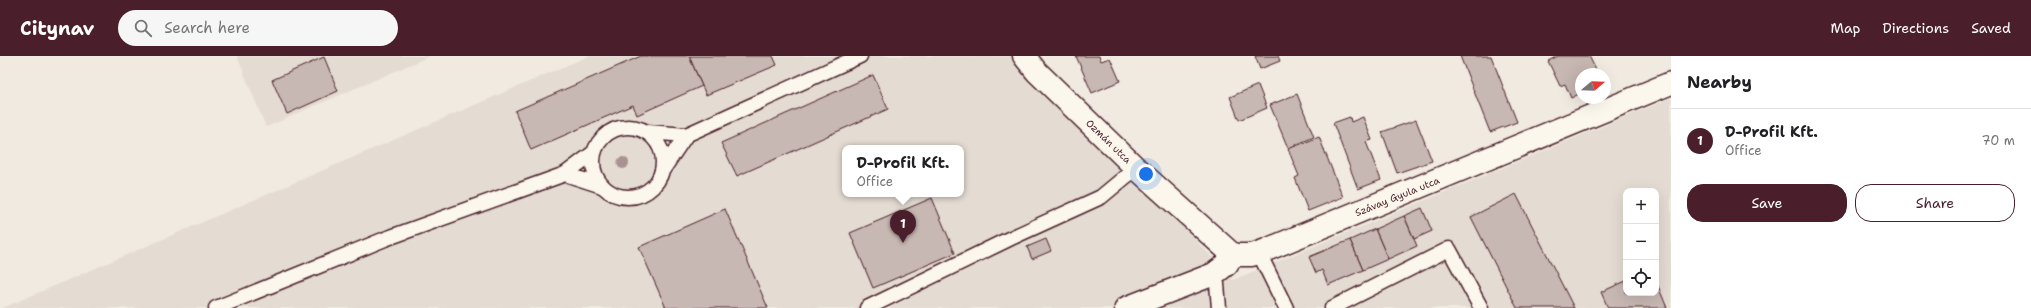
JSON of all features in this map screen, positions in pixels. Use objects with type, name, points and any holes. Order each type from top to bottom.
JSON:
[{"type":"street","name":"Ozmán utca","points":[[1024,56],[1036,71],[1136,168],[1233,255]]},
{"type":"street","name":"Szávay Gyula utca","points":[[1233,255],[1242,256],[1260,252],[1671,82]]},
{"type":"street","points":[[1126,308],[1214,274],[1227,264],[1233,255]]},
{"type":"lane","points":[[602,186],[595,176],[593,153],[598,143],[605,135],[615,129],[626,127],[637,128],[647,132],[686,135],[860,56]]},
{"type":"lane","points":[[647,132],[655,140],[661,150],[663,162],[661,173]]},
{"type":"lane","points":[[565,174],[602,186],[617,195],[635,196],[646,192],[655,184],[686,135]]},
{"type":"lane","points":[[216,308],[385,239],[565,174],[593,153]]},
{"type":"lane","points":[[867,308],[1010,238],[1100,197],[1136,168]]},
{"type":"lane","points":[[1332,308],[1449,249],[1481,308]]},
{"type":"lane","points":[[1260,252],[1286,308]]},
{"type":"lane","points":[[1214,274],[1217,284],[1220,308]]},
{"type":"shaded area","points":[[237,56],[430,56],[266,127]]},
{"type":"shaded area","points":[[589,56],[1024,56],[1233,280],[1671,98],[1671,308],[3,308]]},
{"type":"building","points":[[641,56],[689,56],[702,86],[637,115],[633,105],[531,150],[515,111]]},
{"type":"building","points":[[689,56],[773,56],[777,65],[706,95]]},
{"type":"building","points":[[1076,56],[1099,56],[1101,61],[1110,58],[1120,81],[1092,93]]},
{"type":"building","points":[[1255,56],[1278,56],[1280,61],[1260,69]]},
{"type":"building","points":[[1460,56],[1491,56],[1517,122],[1490,132]]},
{"type":"building","points":[[1558,56],[1589,56],[1595,68],[1575,68],[1575,96],[1571,98],[1565,84],[1560,86],[1548,61]]},
{"type":"building","points":[[324,57],[338,91],[287,114],[272,80]]},
{"type":"building","points":[[873,75],[888,109],[737,176],[721,143]]},
{"type":"building","points":[[1258,85],[1267,108],[1239,120],[1230,97]]},
{"type":"building","points":[[1297,94],[1314,137],[1288,148],[1270,105]]},
{"type":"building","points":[[1350,117],[1351,122],[1363,117],[1372,140],[1366,142],[1381,180],[1358,189],[1333,123]]},
{"type":"building","points":[[1416,120],[1432,161],[1397,173],[1382,132]]},
{"type":"building","points":[[1319,137],[1343,197],[1308,211],[1295,178],[1299,176],[1288,149]]},
{"type":"building","points":[[1516,194],[1574,308],[1517,308],[1471,217]]},
{"type":"building","points":[[932,198],[955,253],[873,288],[850,233]]},
{"type":"building","points":[[1422,208],[1432,231],[1414,239],[1404,216]]},
{"type":"building","points":[[725,209],[768,308],[666,308],[639,247]]},
{"type":"building","points":[[1404,216],[1417,246],[1388,259],[1375,229]]},
{"type":"building","points":[[1375,229],[1388,259],[1363,270],[1350,240]]},
{"type":"building","points":[[1046,239],[1051,251],[1032,259],[1027,247]]},
{"type":"building","points":[[1350,240],[1363,270],[1328,285],[1322,270],[1316,273],[1309,257]]},
{"type":"building","points":[[1623,282],[1623,296],[1659,296],[1659,288],[1667,308],[1608,308],[1601,292]]},
{"type":"place","name":"D-Profil Kft.","points":[[903,243]]}]
